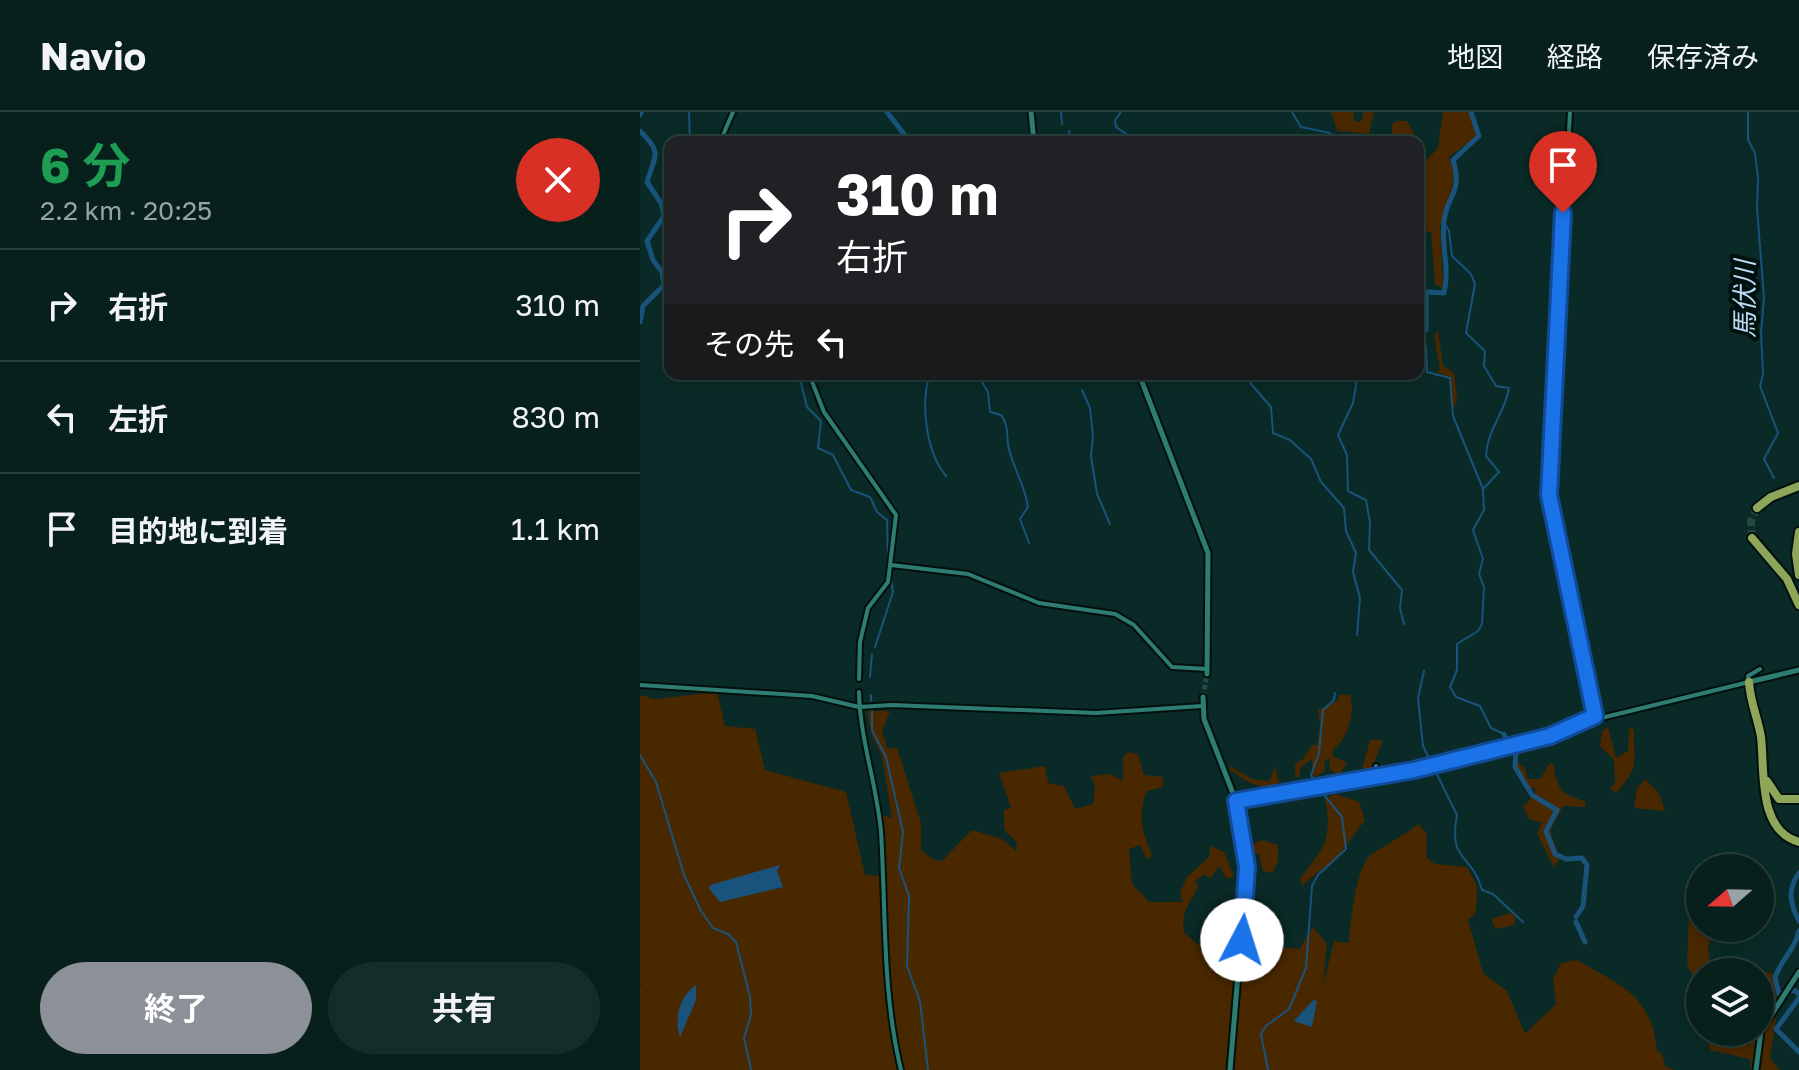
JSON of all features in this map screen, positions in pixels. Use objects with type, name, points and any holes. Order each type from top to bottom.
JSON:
[{"type":"highway","points":[[1757,508],[1771,497],[1799,486]]},
{"type":"highway","points":[[1799,532],[1796,554],[1799,575]]},
{"type":"highway","points":[[1752,538],[1787,579],[1799,605]]},
{"type":"highway","points":[[1749,682],[1762,724],[1770,789],[1783,800],[1799,799]]},
{"type":"highway","points":[[1749,682],[1768,807],[1781,831],[1797,841]]},
{"type":"main road","points":[[1031,112],[1033,136]]},
{"type":"main road","points":[[1141,380],[1208,553],[1207,671]]},
{"type":"main road","points":[[1749,682],[1799,670]]},
{"type":"main road","points":[[1203,697],[1202,706],[1236,801],[1247,880],[1230,1070]]},
{"type":"main road","points":[[1756,1070],[1761,1031],[1799,972]]},
{"type":"street","points":[[723,136],[733,112]]},
{"type":"street","points":[[1570,112],[1549,495],[1595,716]]},
{"type":"street","points":[[811,380],[824,412],[896,515],[890,571],[866,616],[860,642],[859,679]]},
{"type":"street","points":[[890,571],[968,574],[1039,603],[1115,614],[1134,625],[1172,667],[1207,671]]},
{"type":"street","points":[[1236,801],[1374,779],[1550,736],[1595,716],[1601,718],[1749,682],[1748,676],[1760,669]]},
{"type":"street","points":[[640,685],[805,695],[859,707],[886,705],[1096,713],[1202,706]]},
{"type":"street","points":[[859,692],[859,707],[875,783],[888,1010],[901,1070]]},
{"type":"street","points":[[1374,779],[1376,766]]},
{"type":"shaded area","points":[[1331,112],[1353,112],[1355,122],[1362,121],[1363,112],[1374,112],[1369,134],[1337,131]]},
{"type":"shaded area","points":[[1443,112],[1469,112],[1477,136],[1449,157],[1454,174],[1449,207],[1440,225],[1443,288],[1435,284],[1431,233],[1424,230],[1424,163],[1438,148]]},
{"type":"shaded area","points":[[1396,121],[1407,121],[1415,136],[1392,134],[1392,125]]},
{"type":"shaded area","points":[[1438,331],[1443,366],[1454,373],[1457,397],[1454,409],[1450,398],[1451,377],[1436,372],[1440,369],[1434,335]]},
{"type":"shaded area","points":[[717,692],[725,726],[755,729],[765,770],[846,792],[865,875],[885,876],[882,815],[892,818],[882,756],[872,736],[867,711],[890,711],[882,731],[887,748],[897,748],[921,823],[921,850],[932,859],[942,861],[972,830],[1002,839],[1016,851],[1017,843],[1004,829],[1004,810],[1011,808],[999,773],[1045,766],[1048,783],[1064,786],[1075,809],[1093,804],[1095,788],[1091,776],[1110,774],[1123,781],[1123,758],[1128,752],[1138,754],[1144,775],[1163,777],[1163,787],[1147,791],[1144,800],[1142,823],[1152,855],[1147,860],[1140,845],[1129,849],[1132,884],[1149,902],[1183,902],[1180,893],[1187,877],[1210,856],[1210,846],[1224,852],[1234,876],[1227,879],[1219,866],[1211,878],[1204,875],[1195,881],[1198,887],[1183,925],[1184,933],[1203,948],[1214,948],[1214,954],[1236,981],[1243,981],[1244,956],[1262,954],[1261,945],[1299,949],[1313,927],[1327,944],[1323,986],[1334,941],[1349,943],[1355,895],[1366,860],[1419,824],[1427,835],[1426,857],[1435,864],[1467,867],[1477,885],[1476,913],[1468,920],[1483,973],[1507,991],[1525,1034],[1556,1004],[1553,979],[1561,963],[1577,960],[1620,985],[1641,1004],[1654,1032],[1657,1051],[1662,1054],[1665,1066],[1674,1070],[640,1070],[640,986],[644,983],[640,984],[640,695],[655,699]]},
{"type":"shaded area","points":[[1339,695],[1350,695],[1352,710],[1346,733],[1332,751],[1334,757],[1347,762],[1339,777],[1330,769],[1329,757],[1324,762],[1325,771],[1313,778],[1312,759],[1301,767],[1299,777],[1295,777],[1295,764],[1303,759],[1312,745],[1317,745],[1320,725],[1318,710],[1337,701]]},
{"type":"shaded area","points":[[1608,727],[1616,758],[1628,751],[1629,728],[1634,730],[1632,770],[1616,793],[1610,788],[1615,784],[1614,760],[1600,746],[1602,731]]},
{"type":"shaded area","points":[[1370,740],[1383,740],[1368,778],[1360,777]]},
{"type":"shaded area","points":[[1517,762],[1524,767],[1528,779],[1540,779],[1553,763],[1561,789],[1585,801],[1586,807],[1563,806],[1550,831],[1560,858],[1554,867],[1537,834],[1542,823],[1529,819],[1523,806],[1535,794],[1535,787],[1528,791],[1516,768]]},
{"type":"shaded area","points":[[1230,766],[1252,779],[1269,781],[1275,767],[1279,783],[1266,787],[1253,784],[1230,770]]},
{"type":"shaded area","points":[[1645,779],[1659,793],[1665,811],[1634,808],[1637,788]]},
{"type":"shaded area","points":[[1335,794],[1359,802],[1365,820],[1337,858],[1302,885],[1300,879],[1321,851],[1327,834],[1325,799]]},
{"type":"shaded area","points":[[1262,840],[1278,845],[1278,862],[1272,873],[1263,871],[1259,854],[1249,855],[1246,847]]},
{"type":"shaded area","points":[[1510,913],[1515,916],[1514,925],[1496,929],[1491,919]]},
{"type":"shaded area","points":[[1688,942],[1710,942],[1709,958],[1687,958]]},
{"type":"shaded area","points":[[1774,978],[1780,994],[1774,1032]]},
{"type":"shaded area","points":[[1709,1046],[1772,1046],[1770,1058],[1780,1070],[1751,1070],[1750,1059],[1710,1050]]},
{"type":"water","points":[[780,865],[777,871],[783,887],[720,902],[709,889],[710,885]]},
{"type":"water","points":[[696,985],[696,1000],[680,1037],[679,1008]]},
{"type":"water","points":[[1313,1000],[1317,1001],[1312,1027],[1294,1021]]},
{"type":"waterway","points":[[689,112],[690,136]]},
{"type":"waterway","points":[[887,112],[905,136]]},
{"type":"waterway","points":[[1061,112],[1062,124]]},
{"type":"waterway","points":[[1121,112],[1115,120],[1116,127],[1129,136]]},
{"type":"waterway","points":[[1292,112],[1301,127],[1330,133],[1332,136]]},
{"type":"waterway","points":[[1426,330],[1426,292],[1444,293],[1446,284],[1443,230],[1455,187],[1453,160],[1479,136],[1471,112]]},
{"type":"waterway","name":"馬伏川","points":[[1748,112],[1748,140],[1755,153],[1758,178],[1757,208],[1764,298],[1761,333],[1763,374],[1760,386],[1778,433],[1764,459],[1774,478]]},
{"type":"waterway","points":[[640,131],[654,150],[647,182],[661,203],[664,216],[647,241],[653,260],[662,272],[664,285],[643,306],[640,322]]},
{"type":"waterway","points":[[1069,131],[1070,136]]},
{"type":"waterway","points":[[1443,221],[1449,231],[1452,256],[1471,274],[1475,284],[1466,333],[1485,351],[1484,366],[1496,386],[1509,388],[1487,447],[1486,456],[1499,472],[1484,488]]},
{"type":"waterway","points":[[1426,346],[1427,372],[1450,378],[1453,416],[1483,489],[1484,510],[1473,530],[1483,559],[1479,574],[1484,587],[1482,624],[1478,631],[1457,644],[1457,670],[1450,687],[1456,697],[1480,706],[1491,728],[1504,734]]},
{"type":"waterway","points":[[798,380],[807,407],[821,421],[818,448],[833,455],[851,490],[870,497],[877,512],[887,520],[888,562]]},
{"type":"waterway","points":[[928,380],[925,399],[927,427],[934,454],[946,476]]},
{"type":"waterway","points":[[981,380],[988,392],[990,412],[1001,415],[1006,425],[1010,453],[1028,507],[1020,519],[1029,543]]},
{"type":"waterway","points":[[1250,380],[1271,407],[1273,433],[1290,440],[1311,459],[1321,482],[1344,508],[1346,531],[1356,553],[1353,572],[1360,598],[1357,635]]},
{"type":"waterway","points":[[1357,380],[1353,403],[1338,435],[1347,455],[1348,491],[1366,500],[1370,522],[1369,550],[1402,590],[1400,608],[1404,624]]},
{"type":"waterway","points":[[1082,390],[1090,408],[1093,436],[1091,456],[1097,494],[1110,524]]},
{"type":"waterway","points":[[875,647],[893,592],[891,577]]},
{"type":"waterway","points":[[870,677],[872,654]]},
{"type":"waterway","points":[[1424,671],[1418,698],[1423,746],[1457,815],[1455,830],[1458,850],[1473,869],[1482,890],[1493,894],[1523,922]]},
{"type":"waterway","points":[[1316,785],[1311,775],[1319,753],[1323,710],[1334,700],[1335,693]]},
{"type":"waterway","points":[[871,695],[871,701]]},
{"type":"waterway","points":[[872,709],[872,730],[886,757],[903,832],[899,868],[909,896],[907,966],[920,1001],[928,1070]]},
{"type":"waterway","points":[[1504,734],[1508,743]]},
{"type":"waterway","points":[[1512,748],[1516,752],[1515,767],[1532,795],[1557,810],[1546,831],[1555,854],[1566,859],[1582,858],[1587,865],[1583,906],[1576,917]]},
{"type":"waterway","points":[[640,755],[656,782],[684,875],[701,911],[713,928],[728,934],[736,942],[750,997],[751,1015],[744,1038],[751,1070]]},
{"type":"waterway","points":[[1268,1070],[1261,1034],[1266,1026],[1289,1009],[1306,968],[1312,886],[1318,875],[1346,849],[1342,817],[1320,790]]},
{"type":"waterway","points":[[1799,873],[1791,897],[1799,921]]},
{"type":"waterway","points":[[1576,922],[1585,942]]},
{"type":"waterway","points":[[1799,931],[1775,978],[1779,994],[1794,990],[1799,994]]},
{"type":"waterway","points":[[1799,998],[1776,1029],[1799,1052]]},
{"type":"tunnel","points":[[1752,538],[1751,521],[1757,508]]},
{"type":"tunnel","points":[[1203,697],[1207,674]]},
{"type":"route","points":[[1242,940],[1247,867],[1236,801],[1337,786],[1414,770],[1550,736],[1595,716],[1562,570],[1549,495],[1563,213]]}]
